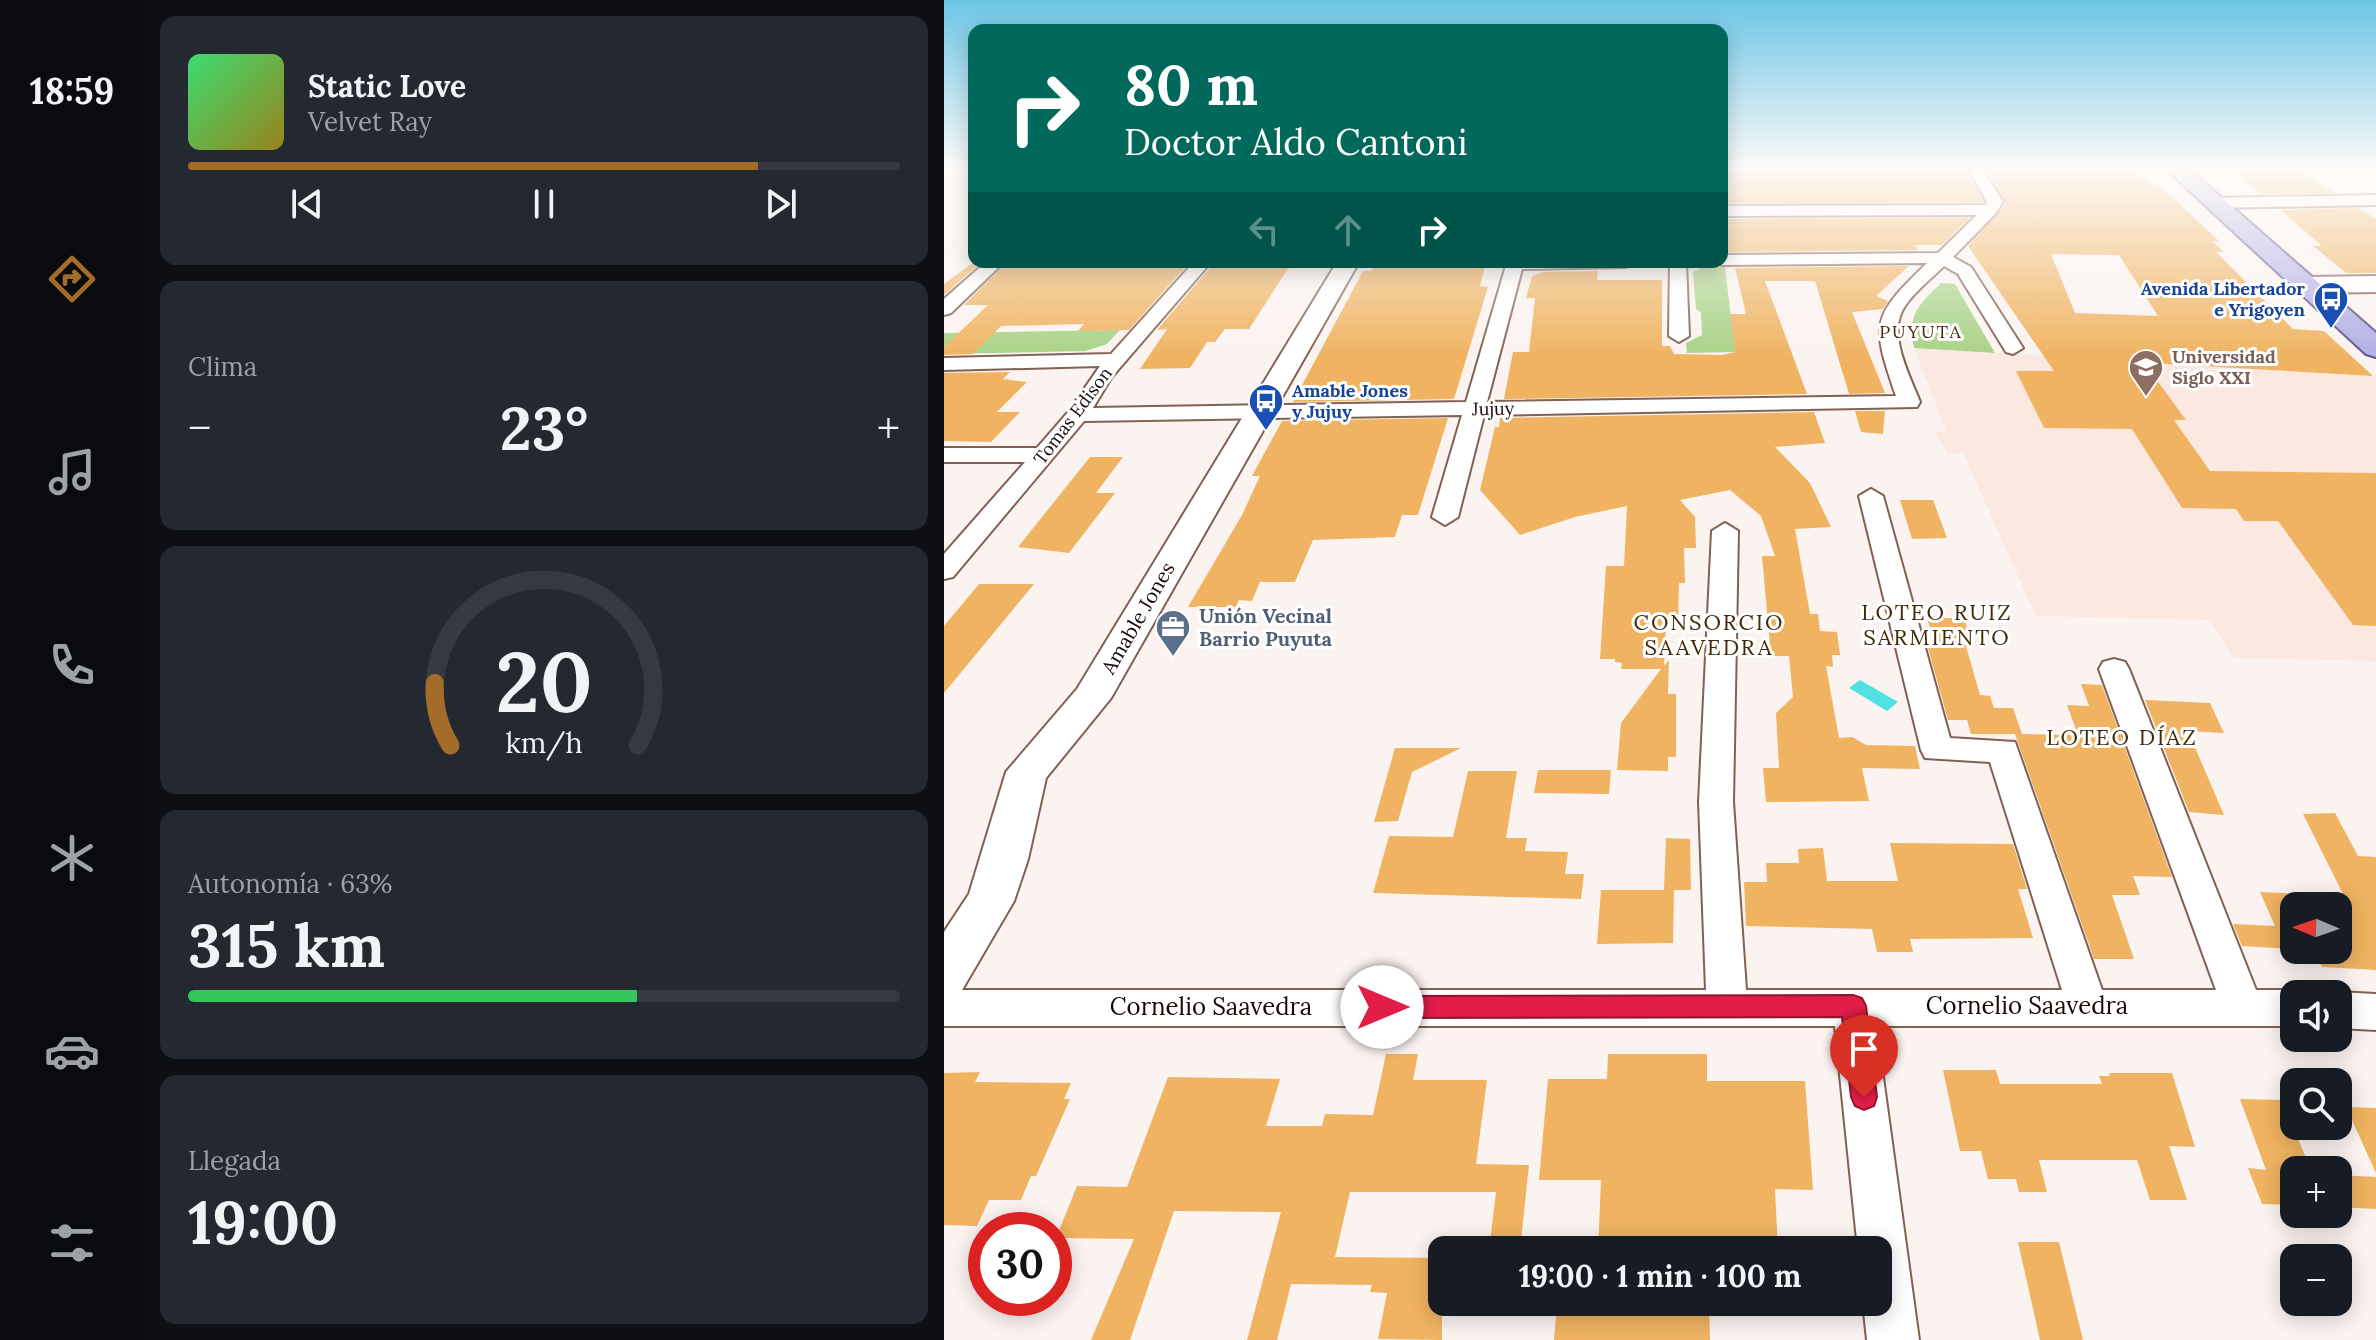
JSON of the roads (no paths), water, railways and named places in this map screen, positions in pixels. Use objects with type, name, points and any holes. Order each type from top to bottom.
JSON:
[{"type":"main road","points":[[2259,233],[2319,285],[2376,325]]},
{"type":"main road","points":[[2319,285],[2376,284]]},
{"type":"main road","points":[[2319,285],[2376,348]]},
{"type":"street","points":[[1944,258],[1969,233]]},
{"type":"street","points":[[1728,260],[1944,258],[1965,271],[2013,348]]},
{"type":"street","name":"Jujuy","points":[[1078,415],[1909,402],[1889,347],[1886,325],[1895,305],[1944,258]]},
{"type":"street","points":[[944,309],[989,268]]},
{"type":"street","name":"Tomas Edison","points":[[944,571],[1078,415],[1116,360],[1198,268]]},
{"type":"street","name":"Amable Jones","points":[[944,975],[990,901],[1005,859],[1017,800],[1027,772],[1091,698],[1344,268]]},
{"type":"street","points":[[1445,517],[1514,268]]},
{"type":"street","points":[[1678,268],[1679,336]]},
{"type":"street","points":[[944,364],[1116,360]]},
{"type":"street","points":[[944,455],[1045,455]]},
{"type":"street","points":[[1871,496],[1937,750],[2003,750],[2087,1005]]},
{"type":"street","points":[[1725,531],[1716,802],[1727,1006]]},
{"type":"street","points":[[2114,669],[2242,1005]]},
{"type":"street","points":[[1853,1006],[1893,1340]]},
{"type":"street","name":"Cornelio Saavedra","points":[[944,1008],[2280,1007]]},
{"type":"street","points":[[2352,1011],[2376,1012]]},
{"type":"water","points":[[1860,680],[1898,702],[1887,711],[1849,688]]},
{"type":"place","name":"Avenida Libertador e Yrigoyen","points":[[2331,330]]},
{"type":"place","name":"Universidad Siglo XXI","points":[[2146,398]]},
{"type":"place","name":"Amable Jones y Jujuy","points":[[1266,432]]},
{"type":"place","name":"Unión Vecinal Barrio Puyuta","points":[[1173,658]]},
{"type":"district","name":"PUYUTA","points":[[1921,332]]},
{"type":"district","name":"LOTEO RUIZ SARMIENTO","points":[[1937,624]]},
{"type":"district","name":"CONSORCIO SAAVEDRA","points":[[1709,634]]},
{"type":"district","name":"LOTEO DÍAZ","points":[[2122,737]]}]
